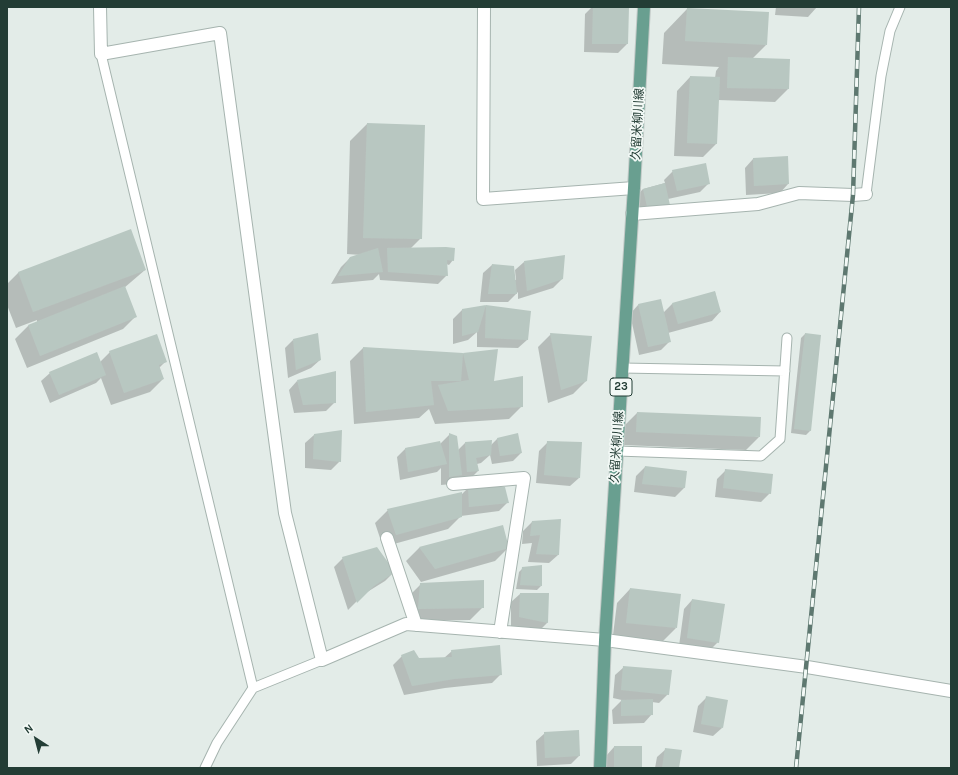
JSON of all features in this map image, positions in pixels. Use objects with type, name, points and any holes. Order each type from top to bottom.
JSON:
[{"type":"main road","name":"久留米柳川線","points":[[600,768],[605,640],[644,7]]},
{"type":"street","points":[[100,7],[101,54],[220,33],[285,513],[322,660],[406,624],[605,640],[807,667],[951,691]]},
{"type":"street","points":[[484,7],[483,199],[634,188]]},
{"type":"street","points":[[632,214],[758,204],[799,193],[866,194]]},
{"type":"street","points":[[453,484],[524,478],[500,632]]},
{"type":"street","points":[[388,538],[416,625]]},
{"type":"lane","points":[[866,194],[881,76],[890,31],[900,7]]},
{"type":"lane","points":[[101,54],[253,688]]},
{"type":"lane","points":[[617,451],[761,456],[780,439],[787,338]]},
{"type":"lane","points":[[622,368],[785,371]]},
{"type":"lane","points":[[205,768],[217,743],[253,688],[322,660]]},
{"type":"building","points":[[593,7],[629,7],[628,44],[592,44]]},
{"type":"building","points":[[687,8],[769,12],[767,45],[685,41]]},
{"type":"building","points":[[728,57],[790,59],[789,89],[727,88]]},
{"type":"building","points":[[690,76],[720,77],[717,144],[687,143]]},
{"type":"building","points":[[367,123],[425,125],[422,239],[363,238]]},
{"type":"building","points":[[788,156],[789,184],[754,186],[753,158]]},
{"type":"building","points":[[706,163],[710,184],[677,191],[672,170]]},
{"type":"building","points":[[665,183],[670,205],[648,211],[643,189]]},
{"type":"building","points":[[131,229],[146,270],[33,312],[18,272]]},
{"type":"building","points":[[378,248],[383,272],[338,276],[350,257]]},
{"type":"building","points":[[387,248],[455,248],[454,261],[447,260],[448,276],[388,272]]},
{"type":"building","points":[[565,255],[563,279],[527,291],[524,261]]},
{"type":"building","points":[[492,264],[514,266],[517,294],[488,294]]},
{"type":"building","points":[[125,286],[137,317],[40,356],[28,325]]},
{"type":"building","points":[[715,291],[721,312],[678,324],[672,303]]},
{"type":"building","points":[[661,299],[671,342],[648,347],[638,304]]},
{"type":"building","points":[[486,305],[531,311],[528,340],[485,338]]},
{"type":"building","points":[[486,305],[478,332],[462,336],[462,309]]},
{"type":"building","points":[[318,333],[321,360],[296,370],[293,339]]},
{"type":"building","points":[[550,333],[592,336],[587,381],[561,390]]},
{"type":"building","points":[[805,333],[821,335],[811,431],[794,429]]},
{"type":"building","points":[[157,334],[167,362],[159,365],[164,379],[124,393],[109,351]]},
{"type":"building","points":[[363,347],[463,353],[461,381],[431,381],[434,405],[366,412]]},
{"type":"building","points":[[498,349],[494,381],[523,376],[523,407],[448,411],[438,385],[469,380],[463,353]]},
{"type":"building","points":[[97,352],[106,375],[59,395],[49,372]]},
{"type":"building","points":[[336,371],[336,403],[303,405],[297,380]]},
{"type":"building","points":[[637,412],[761,417],[760,437],[636,432]]},
{"type":"building","points":[[342,430],[341,462],[313,459],[314,434]]},
{"type":"building","points":[[449,433],[457,436],[462,475],[449,477]]},
{"type":"building","points":[[518,433],[522,453],[500,456],[497,438]]},
{"type":"building","points":[[492,440],[491,455],[476,458],[479,471],[467,472],[465,442]]},
{"type":"building","points":[[440,441],[447,464],[408,472],[405,448]]},
{"type":"building","points":[[547,441],[582,442],[580,478],[544,475]]},
{"type":"building","points":[[645,466],[687,471],[685,488],[642,484]]},
{"type":"building","points":[[725,469],[773,474],[771,494],[723,488]]},
{"type":"building","points":[[468,487],[505,487],[509,503],[469,507]]},
{"type":"building","points":[[462,492],[462,517],[396,535],[387,509]]},
{"type":"building","points":[[561,519],[559,555],[536,554],[540,535],[530,536],[532,521]]},
{"type":"building","points":[[503,525],[509,548],[435,569],[419,547]]},
{"type":"building","points":[[377,547],[395,572],[374,586],[357,603],[342,557]]},
{"type":"building","points":[[542,565],[542,586],[520,585],[522,567]]},
{"type":"building","points":[[484,580],[484,608],[418,609],[420,583]]},
{"type":"building","points":[[630,588],[681,594],[677,628],[626,623]]},
{"type":"building","points":[[520,593],[549,593],[548,623],[519,617]]},
{"type":"building","points":[[692,599],[725,604],[719,643],[687,638]]},
{"type":"building","points":[[500,645],[502,675],[454,679],[412,686],[401,655],[414,650],[419,658],[452,657],[451,650]]},
{"type":"building","points":[[623,666],[672,670],[669,695],[621,690]]},
{"type":"building","points":[[706,696],[728,700],[723,728],[701,724]]},
{"type":"building","points":[[653,699],[653,715],[621,716],[621,700]]},
{"type":"building","points":[[579,730],[580,756],[545,758],[544,732]]},
{"type":"building","points":[[614,746],[642,746],[642,768],[614,768]]},
{"type":"building","points":[[665,748],[682,750],[679,768],[662,768]]},
{"type":"railway","points":[[796,768],[853,195],[859,7]]}]
